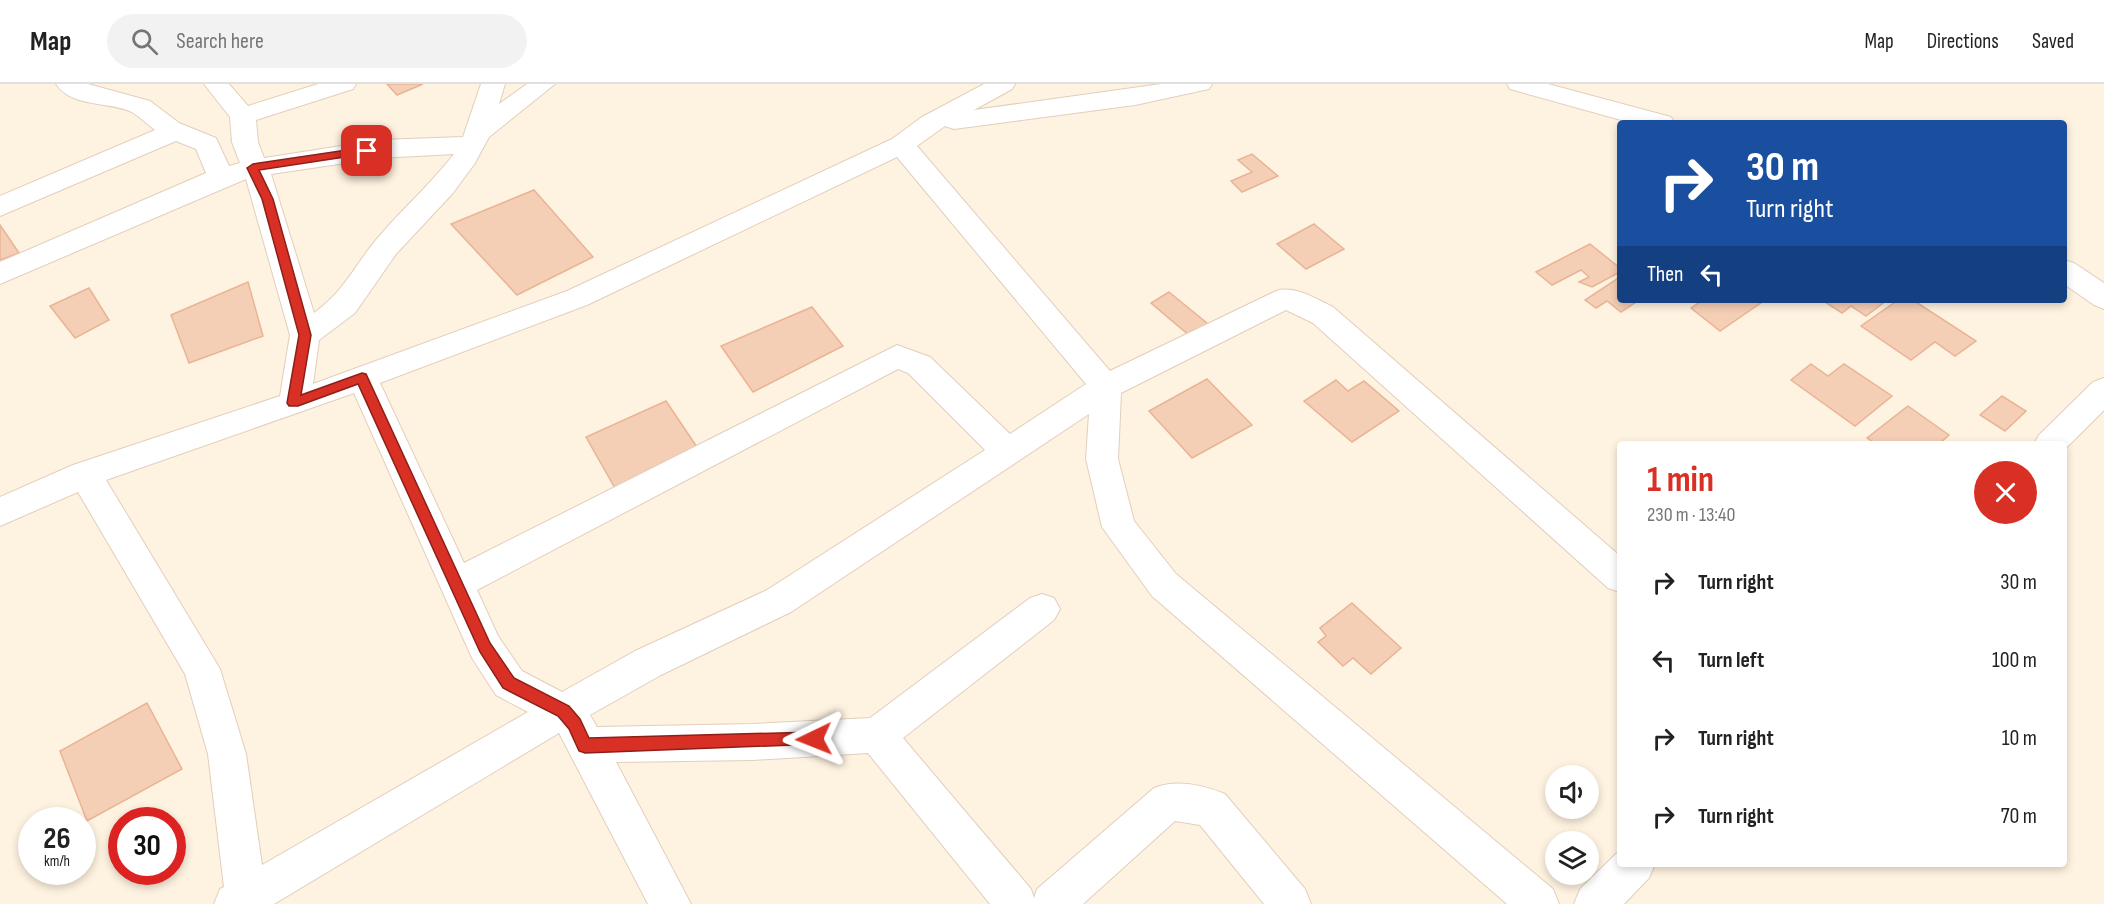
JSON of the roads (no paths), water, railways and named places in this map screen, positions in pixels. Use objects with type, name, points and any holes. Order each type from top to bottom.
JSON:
[{"type":"street","points":[[68,84],[93,96],[141,107],[176,131],[207,144],[217,170],[223,176]]},
{"type":"street","points":[[216,84],[243,116],[245,142],[253,168],[267,199],[305,335],[294,403]]},
{"type":"street","points":[[243,116],[344,84]]},
{"type":"street","points":[[305,335],[345,305],[386,246],[443,187],[475,139],[493,84]]},
{"type":"street","points":[[0,274],[93,231],[223,176],[253,168],[380,149],[475,139],[543,84]]},
{"type":"street","points":[[0,512],[85,474],[294,403],[577,298],[901,145],[931,123],[1003,84]]},
{"type":"street","points":[[931,123],[1135,97],[1200,84]]},
{"type":"street","points":[[1519,84],[1651,120]]},
{"type":"street","points":[[0,207],[176,131]]},
{"type":"street","points":[[901,145],[1106,387],[1102,459],[1119,527],[1164,585],[1538,904]]},
{"type":"street","points":[[2067,272],[2104,298]]},
{"type":"street","points":[[85,474],[202,669],[227,754],[244,902],[563,711],[648,663],[779,601],[1106,387],[1286,298],[1323,315],[1617,574]]},
{"type":"street","points":[[456,584],[897,356],[919,365],[1008,452]]},
{"type":"street","points":[[362,378],[485,647],[509,683],[563,711],[575,724],[670,904]]},
{"type":"street","points":[[2053,441],[2104,390]]},
{"type":"street","points":[[585,746],[753,742],[877,735],[1042,609]]},
{"type":"street","points":[[877,735],[1016,904]]},
{"type":"street","points":[[1052,904],[1168,801],[1211,807],[1290,904]]},
{"type":"street","points":[[1595,904],[1632,867]]}]
